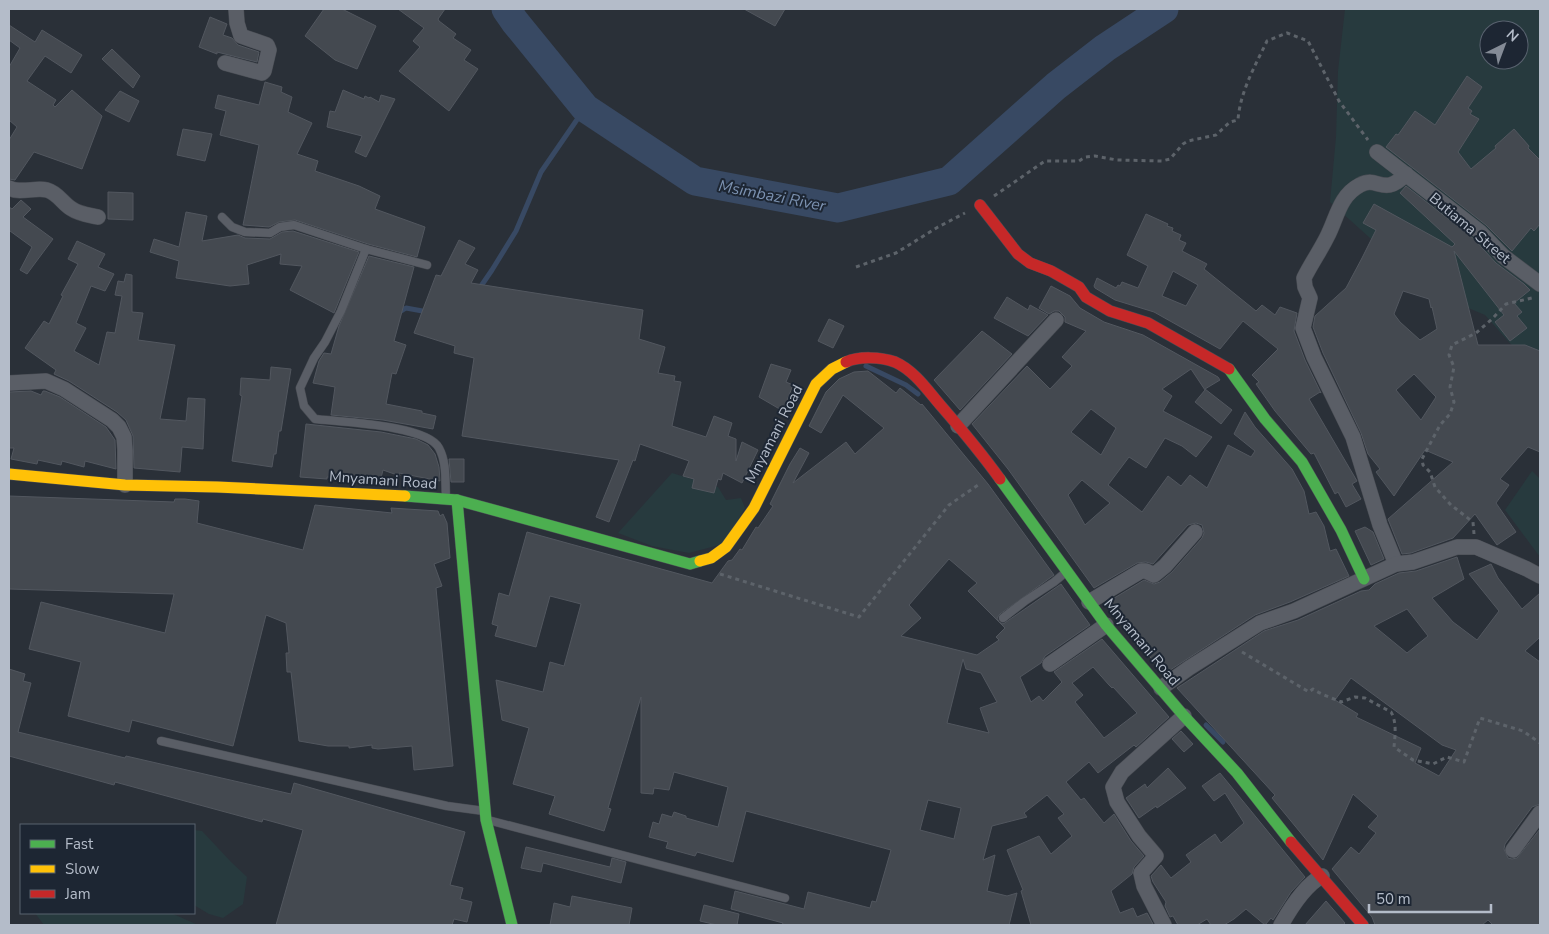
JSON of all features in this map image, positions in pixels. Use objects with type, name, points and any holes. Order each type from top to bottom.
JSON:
[{"type":"street","points":[[225,63],[262,73],[269,50],[267,45],[241,36],[237,23],[236,9]]},
{"type":"street","name":"Butiama Street","points":[[1377,152],[1480,232],[1537,291]]},
{"type":"street","points":[[1396,564],[1380,525],[1353,437],[1314,357],[1303,328],[1307,318],[1310,298],[1304,283],[1306,273],[1328,235],[1332,222],[1348,193],[1362,184],[1391,186],[1397,184],[1406,174]]},
{"type":"street","points":[[9,188],[21,191],[47,190],[58,195],[71,209],[98,217]]},
{"type":"street","points":[[980,205],[1023,259],[1051,271],[1079,287],[1086,297],[1110,311],[1148,323],[1230,369],[1265,419],[1302,462],[1341,530],[1364,579]]},
{"type":"street","points":[[958,426],[1001,382],[1056,320]]},
{"type":"street","name":"Mnyamani Road","points":[[9,474],[125,485],[374,494],[452,500],[690,564],[711,558],[726,546],[738,531],[754,508],[816,384],[832,369],[852,360],[873,358],[894,362],[913,374],[958,426],[998,476],[1106,625],[1184,716],[1237,774],[1362,925]]},
{"type":"street","points":[[9,383],[46,381],[64,389],[112,420],[124,437],[126,450],[125,485]]},
{"type":"street","points":[[452,500],[485,816],[512,925]]},
{"type":"street","points":[[1089,602],[1141,571],[1154,575],[1165,566],[1195,532]]},
{"type":"street","points":[[1161,688],[1260,623],[1294,611],[1396,564],[1413,562],[1457,547],[1476,547],[1540,576]]},
{"type":"street","points":[[1050,664],[1106,625]]},
{"type":"street","points":[[1164,925],[1144,886],[1141,873],[1156,856],[1139,836],[1117,802],[1114,787],[1122,772],[1184,716]]},
{"type":"street","points":[[1513,850],[1540,813]]},
{"type":"street","points":[[1281,925],[1290,909],[1315,880],[1322,876]]},
{"type":"lane","points":[[222,217],[232,227],[245,232],[270,233],[280,227],[294,225],[427,265]]},
{"type":"lane","points":[[366,248],[341,311],[325,342],[314,358],[300,388],[304,406],[315,419],[394,427],[432,440],[439,447],[452,500]]},
{"type":"lane","points":[[1003,618],[1054,582],[1066,571]]},
{"type":"lane","points":[[161,742],[447,806],[785,898]]},
{"type":"path","points":[[856,267],[896,253],[938,227],[980,205],[1045,161],[1079,161],[1085,157],[1095,156],[1117,160],[1162,161],[1170,159],[1188,141],[1216,134],[1230,122],[1238,120],[1239,107],[1245,90],[1267,41],[1287,33],[1308,41],[1339,101],[1377,152]]},
{"type":"path","points":[[1476,547],[1473,522],[1451,505],[1435,487],[1430,472],[1423,466],[1422,459],[1440,425],[1450,414],[1454,402],[1450,387],[1454,368],[1449,355],[1452,345],[1476,333],[1506,304],[1528,297],[1537,291]]},
{"type":"path","points":[[717,573],[859,617],[949,505],[990,478],[998,476]]},
{"type":"path","points":[[1230,642],[1241,651],[1309,692],[1313,689],[1322,695],[1341,702],[1355,696],[1365,698],[1391,712],[1396,733],[1394,747],[1413,760],[1433,764],[1447,756],[1464,762],[1480,718],[1523,732],[1540,743]]},
{"type":"green space","points":[[1345,9],[1540,9],[1540,377],[1485,315],[1430,292],[1330,202],[1336,137],[1338,71]]},
{"type":"green space","points":[[1532,471],[1540,479],[1540,557],[1505,510]]},
{"type":"green space","points":[[672,473],[718,487],[726,500],[741,498],[745,508],[723,544],[689,553],[652,546],[618,533]]},
{"type":"green space","points":[[195,830],[202,831],[247,877],[243,904],[223,918],[209,914],[195,906]]},
{"type":"green space","points":[[36,914],[173,914],[198,925],[44,925]]},
{"type":"building","points":[[324,9],[342,9],[376,26],[357,69],[335,60],[305,36]]},
{"type":"building","points":[[398,9],[445,9],[438,19],[439,21],[456,34],[453,38],[471,50],[464,60],[478,69],[449,111],[399,71],[420,47],[413,41],[424,28]]},
{"type":"building","points":[[744,9],[785,9],[775,26]]},
{"type":"building","points":[[210,17],[227,24],[223,35],[232,38],[238,45],[259,52],[257,62],[217,52],[217,54],[199,47]]},
{"type":"building","points":[[9,25],[35,42],[42,30],[82,55],[71,73],[45,56],[27,81],[56,100],[53,105],[55,107],[72,90],[102,116],[82,169],[34,152],[15,180],[9,179],[9,140],[17,127],[9,120],[9,67],[20,48],[9,40]]},
{"type":"building","points":[[112,49],[140,76],[133,88],[102,59]]},
{"type":"building","points":[[1467,76],[1482,87],[1468,108],[1472,111],[1470,114],[1479,119],[1458,152],[1471,169],[1496,148],[1495,146],[1514,129],[1540,160],[1540,224],[1534,231],[1531,228],[1512,251],[1486,225],[1386,147],[1396,134],[1398,135],[1415,111],[1435,125]]},
{"type":"building","points":[[265,82],[282,87],[281,92],[292,97],[288,112],[312,123],[297,154],[318,161],[315,171],[359,186],[380,196],[375,209],[425,227],[417,257],[368,244],[295,220],[279,222],[269,227],[243,225],[259,145],[220,135],[226,111],[215,108],[218,95],[259,105]]},
{"type":"building","points":[[343,90],[364,99],[365,96],[370,97],[379,102],[381,95],[395,99],[366,157],[355,152],[362,136],[327,127],[330,111],[335,112]]},
{"type":"building","points":[[120,91],[139,101],[129,122],[105,110]]},
{"type":"building","points":[[183,129],[212,134],[205,161],[177,155]]},
{"type":"building","points":[[1406,186],[1474,239],[1496,263],[1530,290],[1514,303],[1522,312],[1517,316],[1527,328],[1510,341],[1495,322],[1504,315],[1454,251],[1478,345],[1525,345],[1540,351],[1540,452],[1528,447],[1500,479],[1509,485],[1496,503],[1516,532],[1497,545],[1475,514],[1453,538],[1411,553],[1402,554],[1388,519],[1453,462],[1425,450],[1394,496],[1376,472],[1380,469],[1368,454],[1361,433],[1323,353],[1313,327],[1315,316],[1346,288],[1376,230],[1363,223],[1374,204],[1452,247],[1455,244],[1400,193]],"holes":[[[1403,291],[1429,299],[1432,307],[1437,329],[1420,340],[1394,314]],[[1414,374],[1436,397],[1421,420],[1396,390]]]},
{"type":"building","points":[[108,192],[133,193],[133,220],[108,219]]},
{"type":"building","points":[[21,200],[31,209],[23,217],[53,239],[27,274],[20,270],[32,247],[9,232],[9,207],[12,209]]},
{"type":"building","points":[[186,212],[207,216],[202,241],[238,235],[245,238],[270,239],[282,232],[293,231],[359,252],[334,313],[290,290],[302,266],[280,264],[281,254],[247,265],[249,284],[230,286],[176,278],[179,261],[150,252],[154,239],[179,247]]},
{"type":"building","points":[[1146,214],[1168,224],[1167,226],[1173,228],[1172,231],[1181,235],[1179,240],[1186,243],[1182,251],[1207,264],[1204,269],[1256,311],[1262,305],[1275,315],[1280,307],[1297,313],[1294,331],[1321,393],[1309,399],[1357,481],[1352,484],[1361,499],[1346,507],[1338,492],[1335,494],[1314,453],[1311,454],[1275,411],[1256,384],[1259,382],[1252,375],[1278,349],[1243,321],[1220,349],[1154,312],[1115,300],[1095,288],[1097,278],[1116,288],[1122,282],[1138,288],[1148,266],[1127,255]],"holes":[[[1173,271],[1198,285],[1186,306],[1162,296]]]},
{"type":"building","points":[[459,240],[475,248],[465,264],[478,270],[471,283],[643,310],[639,339],[665,347],[658,373],[675,376],[674,381],[681,382],[672,426],[706,437],[714,416],[732,423],[728,436],[736,439],[736,461],[742,442],[758,450],[742,483],[723,473],[721,480],[718,479],[714,493],[692,488],[694,479],[683,476],[689,461],[640,444],[635,461],[633,460],[609,522],[596,517],[619,460],[462,436],[474,358],[454,353],[455,346],[414,333],[436,275],[441,276]]},
{"type":"building","points":[[77,241],[105,254],[98,267],[114,274],[105,291],[91,286],[76,323],[86,328],[74,351],[99,365],[107,332],[115,333],[122,296],[115,295],[118,281],[124,282],[126,274],[132,275],[132,312],[143,313],[138,340],[175,345],[160,419],[186,421],[188,398],[205,399],[203,449],[182,447],[180,472],[134,468],[133,436],[126,420],[117,412],[69,381],[54,374],[56,370],[25,348],[44,321],[49,324],[63,296],[61,295],[78,264],[68,259]]},
{"type":"building","points":[[369,256],[414,267],[394,341],[406,345],[396,374],[392,373],[386,404],[422,411],[422,413],[436,416],[433,429],[383,420],[331,415],[335,387],[313,383],[319,361],[324,353],[331,354],[339,326]]},
{"type":"building","points":[[1051,286],[1070,296],[1080,308],[1104,322],[1143,335],[1218,377],[1220,380],[1205,389],[1232,410],[1221,424],[1195,402],[1205,390],[1191,369],[1162,389],[1172,396],[1163,411],[1212,437],[1196,457],[1182,446],[1165,438],[1146,468],[1129,457],[1108,485],[1142,512],[1168,476],[1181,486],[1190,475],[1207,488],[1228,445],[1251,457],[1255,451],[1234,434],[1245,412],[1255,427],[1292,469],[1304,491],[1309,514],[1316,512],[1324,526],[1330,551],[1336,549],[1349,576],[1255,615],[1164,674],[1106,603],[1144,580],[1154,584],[1160,582],[1172,572],[1202,538],[1204,533],[1202,525],[1196,523],[1188,525],[1153,564],[1146,562],[1137,563],[1094,588],[1008,469],[972,424],[1027,366],[1050,389],[1072,366],[1062,357],[1086,331],[1065,322],[1065,317],[1059,311],[1049,314],[1039,308]],"holes":[[[1091,409],[1116,428],[1101,455],[1071,432]],[[1082,480],[1110,503],[1085,525],[1068,495]]]},
{"type":"building","points":[[1007,297],[1028,310],[1030,305],[1048,315],[1028,336],[994,318]]},
{"type":"building","points":[[829,319],[844,326],[833,348],[818,341]]},
{"type":"building","points":[[982,331],[1012,354],[960,410],[934,380]]},
{"type":"building","points":[[771,364],[791,370],[786,382],[793,385],[783,411],[759,397]]},
{"type":"building","points":[[271,367],[291,369],[281,431],[279,431],[272,467],[232,461],[242,396],[240,395],[241,378],[270,380]]},
{"type":"building","points":[[868,371],[896,393],[900,388],[922,404],[988,484],[1054,575],[1000,614],[997,618],[999,622],[1003,624],[1061,584],[1090,625],[1045,656],[1041,663],[1020,677],[1031,702],[1039,696],[1043,701],[1062,682],[1054,672],[1102,639],[1169,717],[1136,747],[1134,745],[1098,773],[1089,762],[1066,782],[1081,800],[1084,798],[1104,823],[1114,814],[1131,841],[1144,856],[1134,867],[1132,874],[1111,891],[1120,913],[1133,908],[1137,917],[1147,913],[1153,924],[1031,925],[1021,891],[1023,890],[1007,850],[1039,836],[1051,854],[1072,836],[1058,818],[1064,814],[1047,795],[1024,813],[1027,817],[992,826],[983,860],[995,855],[987,891],[1007,896],[1017,893],[1009,925],[782,925],[783,923],[731,909],[735,891],[804,909],[808,892],[870,908],[872,901],[876,902],[891,850],[746,811],[733,862],[697,852],[695,856],[666,848],[668,842],[649,837],[653,822],[659,824],[662,814],[672,817],[674,812],[686,816],[686,818],[718,827],[728,787],[674,772],[669,790],[654,788],[653,794],[641,793],[641,697],[608,808],[611,809],[604,831],[549,814],[555,796],[513,784],[529,728],[502,720],[496,680],[543,692],[550,662],[564,666],[581,604],[550,596],[536,647],[495,636],[498,626],[492,624],[499,593],[509,596],[527,532],[712,583],[728,561],[732,560],[740,549],[742,550],[756,527],[758,528],[773,506],[770,504],[800,448],[809,453],[793,483],[846,442],[855,454],[884,428],[843,395],[821,433],[809,426],[826,392],[839,379],[854,372]],"holes":[[[949,559],[977,583],[968,591],[1005,628],[996,637],[999,640],[977,655],[901,636],[921,618],[909,605]],[[963,659],[966,669],[981,673],[997,702],[980,708],[989,733],[947,723]],[[1093,667],[1137,713],[1104,738],[1075,702],[1083,695],[1072,683]],[[928,800],[961,808],[954,839],[920,830]]]},
{"type":"building","points":[[31,391],[41,395],[45,391],[60,397],[106,427],[115,440],[116,469],[85,461],[84,467],[62,461],[61,465],[38,460],[37,464],[11,459],[14,448],[9,448],[9,392]]},
{"type":"building","points":[[306,424],[381,432],[416,439],[428,445],[435,454],[439,467],[440,481],[399,473],[400,476],[383,470],[380,482],[327,477],[327,479],[300,477]]},
{"type":"building","points":[[449,459],[464,459],[464,482],[451,482]]},
{"type":"building","points":[[9,496],[174,502],[175,499],[199,501],[197,523],[303,550],[315,505],[392,513],[391,508],[438,511],[440,516],[443,514],[447,523],[450,558],[434,564],[442,586],[436,588],[453,766],[414,770],[412,746],[378,749],[372,748],[372,745],[349,748],[349,746],[328,746],[299,741],[291,672],[287,672],[286,653],[289,653],[286,623],[266,615],[233,746],[132,720],[129,732],[68,716],[81,662],[29,649],[41,602],[165,633],[174,594],[9,589]]},
{"type":"building","points":[[1365,527],[1373,532],[1384,559],[1371,565],[1355,531]]},
{"type":"building","points":[[1457,557],[1464,579],[1432,598],[1453,622],[1477,640],[1499,611],[1469,574],[1491,564],[1498,578],[1522,609],[1540,593],[1540,637],[1525,651],[1540,662],[1540,804],[1532,807],[1505,844],[1504,849],[1508,858],[1517,858],[1540,829],[1540,925],[1493,925],[1488,920],[1482,925],[1375,925],[1372,917],[1332,869],[1351,847],[1359,854],[1376,833],[1368,827],[1378,816],[1353,794],[1323,860],[1272,798],[1275,795],[1177,688],[1264,631],[1298,620],[1361,591],[1369,590],[1375,584],[1399,573],[1416,571]],"holes":[[[1407,609],[1428,636],[1407,653],[1374,626]],[[1351,678],[1442,745],[1456,750],[1439,776],[1415,763],[1421,748],[1356,717],[1358,714],[1335,700]]]},
{"type":"building","points":[[9,669],[25,674],[23,681],[31,683],[18,732],[125,758],[126,756],[291,794],[294,783],[465,832],[450,885],[463,888],[460,899],[472,902],[467,922],[454,919],[452,925],[276,925],[303,830],[263,819],[262,822],[115,782],[114,785],[9,756]]},
{"type":"building","points":[[1181,731],[1193,744],[1184,752],[1172,739]]},
{"type":"building","points":[[1168,768],[1186,788],[1139,818],[1126,798],[1145,784],[1147,788]]},
{"type":"building","points":[[1220,773],[1305,877],[1291,892],[1273,920],[1271,918],[1265,925],[1246,909],[1224,925],[1211,925],[1207,919],[1197,925],[1178,925],[1173,916],[1170,917],[1165,906],[1166,902],[1151,876],[1161,865],[1171,878],[1191,862],[1186,855],[1215,834],[1221,843],[1244,823],[1225,793],[1214,801],[1202,786]]},
{"type":"building","points":[[526,847],[610,867],[612,858],[626,862],[621,883],[543,863],[541,872],[521,868]]},
{"type":"building","points":[[572,896],[632,908],[629,925],[550,925],[554,903],[570,907]]},
{"type":"building","points":[[1326,901],[1345,923],[1343,925],[1305,925]]},
{"type":"building","points":[[704,905],[739,914],[737,925],[717,925],[700,921]]},
{"type":"waterway","name":"Msimbazi River","points":[[506,9],[585,108],[695,181],[838,208],[949,181],[1056,86],[1105,48],[1164,9]]},
{"type":"waterway","points":[[479,289],[516,231],[541,172],[585,108]]},
{"type":"waterway","points":[[398,313],[406,308],[428,312]]},
{"type":"waterway","points":[[866,366],[906,385],[918,394]]},
{"type":"waterway","points":[[1206,725],[1223,742]]},
{"type":"traffic: fast","points":[[1229,369],[1265,419],[1302,462],[1341,530],[1364,579]]},
{"type":"traffic: fast","points":[[1000,479],[1106,625],[1184,716],[1237,773],[1291,842]]},
{"type":"traffic: fast","points":[[405,496],[457,500],[690,564],[700,561]]},
{"type":"traffic: fast","points":[[457,500],[486,820],[512,925]]},
{"type":"traffic: slow","points":[[700,561],[711,558],[726,547],[754,508],[816,384],[832,369],[846,362]]},
{"type":"traffic: slow","points":[[9,474],[125,485],[217,487],[405,496]]},
{"type":"traffic: jam","points":[[980,205],[1018,254],[1030,263],[1051,271],[1079,287],[1086,297],[1110,311],[1148,323],[1229,369]]},
{"type":"traffic: jam","points":[[846,362],[864,358],[883,359],[895,362],[909,371],[921,382],[957,424],[1000,479]]},
{"type":"traffic: jam","points":[[1291,842],[1363,925]]}]
